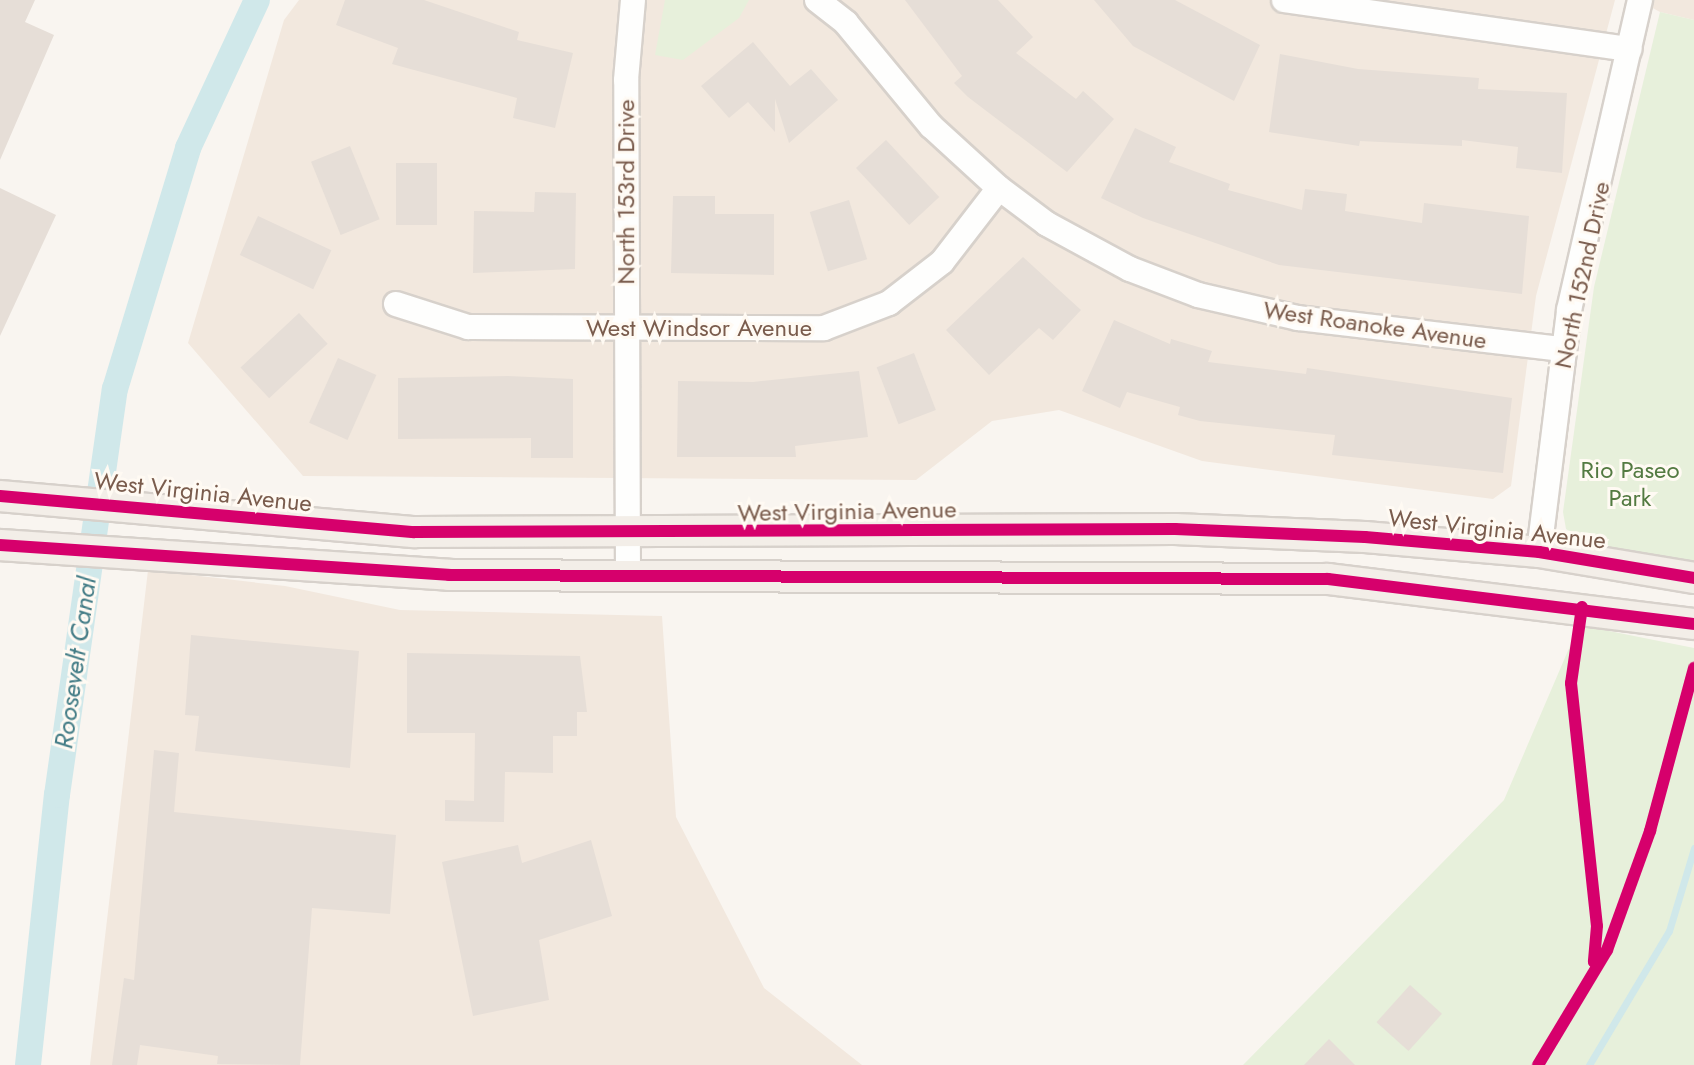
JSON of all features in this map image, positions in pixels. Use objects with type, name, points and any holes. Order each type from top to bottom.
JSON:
[{"type":"main road","name":"West Virginia Avenue","points":[[0,496],[414,532],[628,535],[1175,529],[1539,552],[1694,578]]},
{"type":"main road","points":[[0,545],[399,573],[628,577],[1328,579],[1692,624]]},
{"type":"street","name":"West Roanoke Avenue","points":[[817,0],[846,23],[931,126],[999,188],[1116,261],[1198,295],[1298,318],[1563,349]]},
{"type":"street","points":[[1284,0],[1630,49]]},
{"type":"street","name":"North 152nd Drive","points":[[1539,552],[1563,349],[1640,0]]},
{"type":"street","name":"North 153rd Drive","points":[[626,2],[628,577]]},
{"type":"street","name":"West Windsor Avenue","points":[[396,304],[468,327],[824,328],[861,318],[942,262],[999,188]]},
{"type":"shaded area","points":[[299,0],[1615,0],[1536,296],[1511,486],[1493,499],[1202,461],[1059,410],[992,421],[916,480],[303,476],[188,343],[284,20]]},
{"type":"shaded area","points":[[1638,0],[1694,0],[1694,20],[1660,12]]},
{"type":"shaded area","points":[[148,570],[285,586],[400,610],[662,616],[676,817],[764,988],[862,1065],[90,1065]]},
{"type":"green space","points":[[665,0],[749,0],[739,18],[683,60],[655,55]]},
{"type":"green space","name":"Rio Paseo Park","points":[[1660,12],[1694,20],[1694,563],[1586,543],[1566,529],[1563,512],[1594,287]]},
{"type":"green space","points":[[1579,625],[1694,648],[1694,1065],[1243,1065],[1504,800]]},
{"type":"building","points":[[0,0],[35,0],[25,22],[54,35],[0,160]]},
{"type":"building","points":[[345,0],[424,0],[519,32],[517,40],[573,53],[555,128],[513,118],[517,98],[392,64],[398,48],[336,25]]},
{"type":"building","points":[[905,0],[998,0],[1033,37],[1016,53],[1076,99],[1083,91],[1114,119],[1067,172],[954,83],[962,76]]},
{"type":"building","points":[[1094,0],[1175,0],[1260,45],[1234,101],[1133,46]]},
{"type":"building","points":[[753,42],[790,86],[811,69],[838,100],[789,143],[775,99],[775,132],[748,102],[729,118],[701,86]]},
{"type":"building","points":[[1280,54],[1358,69],[1479,78],[1478,89],[1567,93],[1562,173],[1516,168],[1518,147],[1462,140],[1462,146],[1360,141],[1359,146],[1269,132]]},
{"type":"building","points":[[1135,128],[1176,147],[1169,162],[1230,184],[1228,190],[1302,210],[1305,189],[1347,194],[1345,211],[1422,223],[1424,203],[1529,216],[1522,294],[1279,265],[1143,218],[1101,198]]},
{"type":"building","points":[[886,140],[939,197],[909,225],[856,168]]},
{"type":"building","points":[[350,146],[380,219],[341,235],[311,162]]},
{"type":"building","points":[[396,163],[437,163],[437,225],[396,225]]},
{"type":"building","points":[[0,188],[56,215],[0,336]]},
{"type":"building","points":[[535,192],[576,193],[575,269],[473,273],[474,211],[534,212]]},
{"type":"building","points":[[673,196],[715,196],[715,214],[774,214],[774,275],[671,273]]},
{"type":"building","points":[[849,200],[867,259],[828,271],[810,212]]},
{"type":"building","points":[[258,216],[331,250],[313,289],[240,255]]},
{"type":"building","points":[[1023,257],[1081,310],[1053,340],[1039,328],[989,375],[946,330]]},
{"type":"building","points":[[299,313],[328,344],[269,398],[240,368]]},
{"type":"building","points":[[1114,320],[1170,344],[1171,339],[1212,351],[1208,362],[1306,374],[1307,368],[1512,398],[1503,473],[1332,455],[1335,435],[1200,421],[1178,415],[1180,407],[1127,392],[1120,408],[1082,391]]},
{"type":"building","points":[[914,353],[936,410],[899,424],[877,367]]},
{"type":"building","points":[[338,358],[376,375],[347,440],[309,423]]},
{"type":"building","points":[[859,371],[868,437],[795,446],[796,457],[677,457],[678,381],[753,382]]},
{"type":"building","points":[[508,376],[573,379],[573,458],[531,458],[531,438],[398,439],[398,378]]},
{"type":"building","points":[[191,635],[359,651],[350,768],[195,751],[199,716],[185,715]]},
{"type":"building","points":[[407,653],[580,656],[587,712],[577,712],[577,736],[553,736],[553,773],[505,772],[504,822],[445,821],[445,800],[474,801],[475,733],[407,733]]},
{"type":"building","points":[[154,750],[179,753],[174,812],[396,835],[390,914],[312,908],[300,1065],[217,1064],[218,1056],[140,1045],[137,1065],[112,1065],[124,978],[134,980]]},
{"type":"building","points":[[591,840],[612,916],[539,940],[549,1000],[473,1016],[442,862],[518,845],[522,863]]},
{"type":"building","points":[[1410,985],[1442,1014],[1408,1051],[1377,1022]]},
{"type":"building","points":[[1329,1039],[1355,1065],[1304,1065]]},
{"type":"waterway","name":"Roosevelt Canal","points":[[28,1065],[57,795],[115,389],[188,148],[257,0]]},
{"type":"waterway","points":[[1589,1065],[1669,931],[1694,848]]},
{"type":"cycle path","points":[[0,496],[414,532],[1175,529],[1365,537],[1539,552],[1694,578]]},
{"type":"cycle path","points":[[0,545],[449,575],[1328,579],[1694,624]]},
{"type":"cycle path","points":[[1582,607],[1571,683],[1597,926],[1594,962]]},
{"type":"cycle path","points":[[1538,1065],[1607,950],[1650,831],[1694,668]]}]
